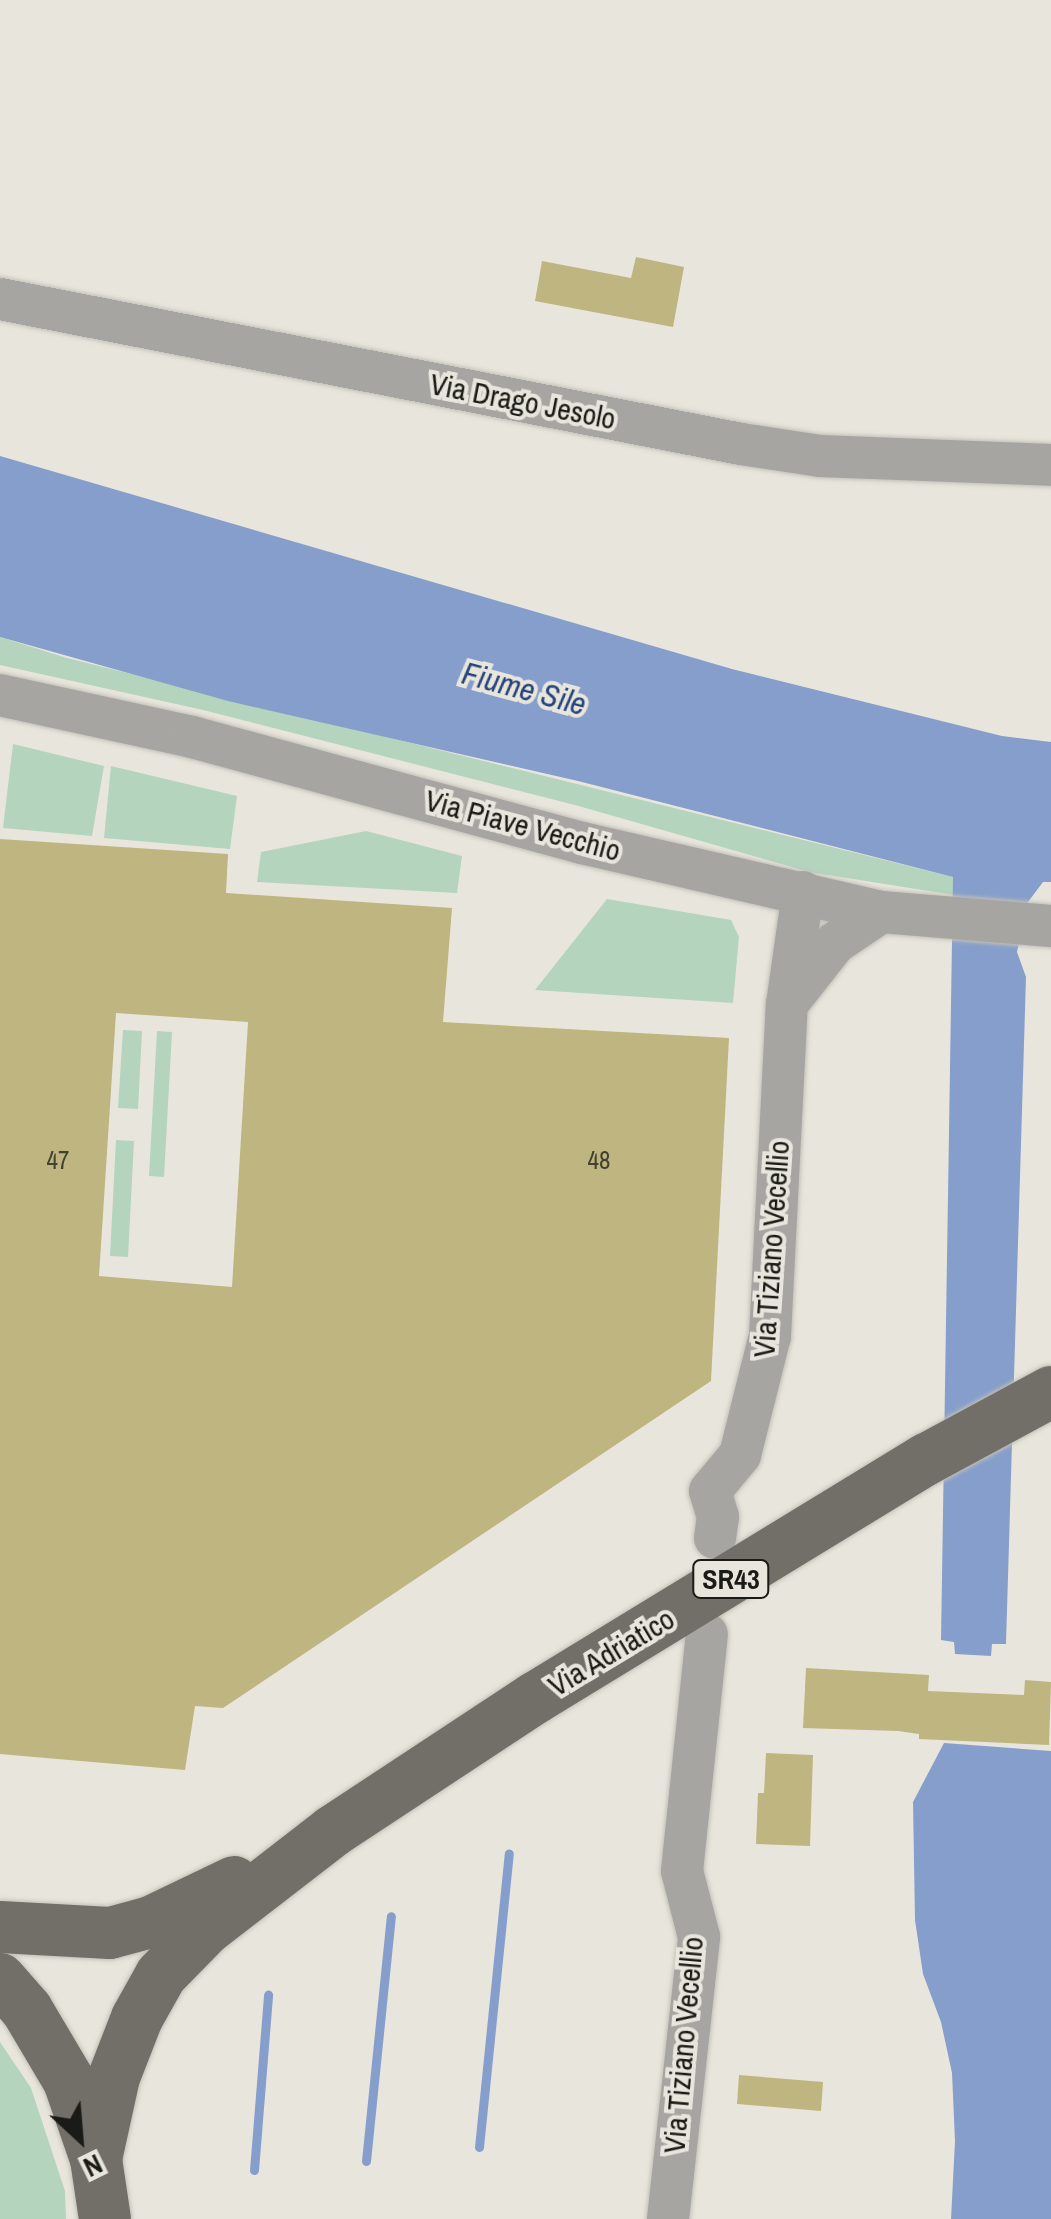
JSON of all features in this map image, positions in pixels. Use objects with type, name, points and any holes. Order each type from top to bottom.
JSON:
[{"type":"main road","name":"Via Adriatico","points":[[96,2159],[114,2076],[137,2018],[161,1974],[205,1930],[333,1831],[535,1698],[927,1459],[1041,1396]]},
{"type":"main road","name":"Via Adriatico","points":[[0,1927],[110,1934],[151,1922],[333,1831]]},
{"type":"main road","name":"SR43","points":[[0,1979],[28,2010],[69,2081],[96,2159],[105,2219]]},
{"type":"street","name":"Via Drago Jesolo","points":[[0,298],[741,444],[820,456],[1051,466]]},
{"type":"street","name":"Via Piave Vecchio","points":[[0,695],[192,736],[582,844],[880,912],[1040,925]]},
{"type":"street","name":"Via Tiziano Vecellio","points":[[715,1538],[718,1517],[710,1491],[740,1455],[770,1336],[787,1004],[803,892]]},
{"type":"street","points":[[787,1004],[835,942],[880,912]]},
{"type":"street","name":"Via Tiziano Vecellio","points":[[668,2219],[698,1936],[682,1871],[707,1634]]},
{"type":"green space","points":[[0,637],[67,658],[953,877],[954,895],[809,872],[575,805],[203,710],[0,665]]},
{"type":"green space","points":[[13,744],[104,766],[92,836],[3,828]]},
{"type":"green space","points":[[111,766],[237,796],[230,849],[104,838]]},
{"type":"green space","points":[[366,831],[462,856],[457,893],[257,882],[261,852]]},
{"type":"green space","points":[[607,899],[731,920],[739,937],[733,1003],[535,990]]},
{"type":"green space","points":[[123,1030],[142,1031],[138,1109],[118,1108]]},
{"type":"green space","points":[[157,1031],[172,1032],[164,1177],[149,1176]]},
{"type":"green space","points":[[116,1140],[134,1141],[128,1257],[110,1256]]},
{"type":"green space","points":[[0,2042],[31,2088],[65,2191],[66,2219],[0,2219]]},
{"type":"water","name":"Fiume Sile","points":[[0,456],[732,669],[1002,736],[1051,742],[1051,882],[1043,882],[1028,902],[1017,952],[1026,977],[1006,1644],[992,1644],[991,1656],[955,1654],[954,1642],[941,1640],[953,877],[578,781],[228,701],[0,637]]},
{"type":"water","points":[[944,1743],[1051,1751],[1051,2219],[951,2219],[955,2141],[952,2073],[941,2022],[923,1974],[915,1920],[913,1802]]},
{"type":"building","points":[[636,257],[684,267],[673,327],[535,301],[542,261],[631,278]]},
{"type":"building","points":[[0,839],[228,854],[226,893],[452,908],[443,1022],[729,1038],[711,1381],[223,1708],[195,1706],[185,1770],[0,1754]],"holes":[[[116,1013],[248,1022],[232,1287],[99,1276]]]},
{"type":"building","points":[[806,1668],[929,1675],[928,1691],[1024,1695],[1025,1680],[1051,1682],[1049,1745],[919,1739],[919,1734],[898,1731],[803,1728]]},
{"type":"building","points":[[766,1753],[813,1755],[810,1846],[756,1844],[758,1793],[764,1793]]},
{"type":"building","points":[[739,2075],[823,2082],[821,2111],[737,2104]]},
{"type":"waterway","points":[[479,2147],[509,1854]]},
{"type":"waterway","points":[[366,2161],[391,1916]]},
{"type":"waterway","points":[[254,2170],[268,1995]]}]
